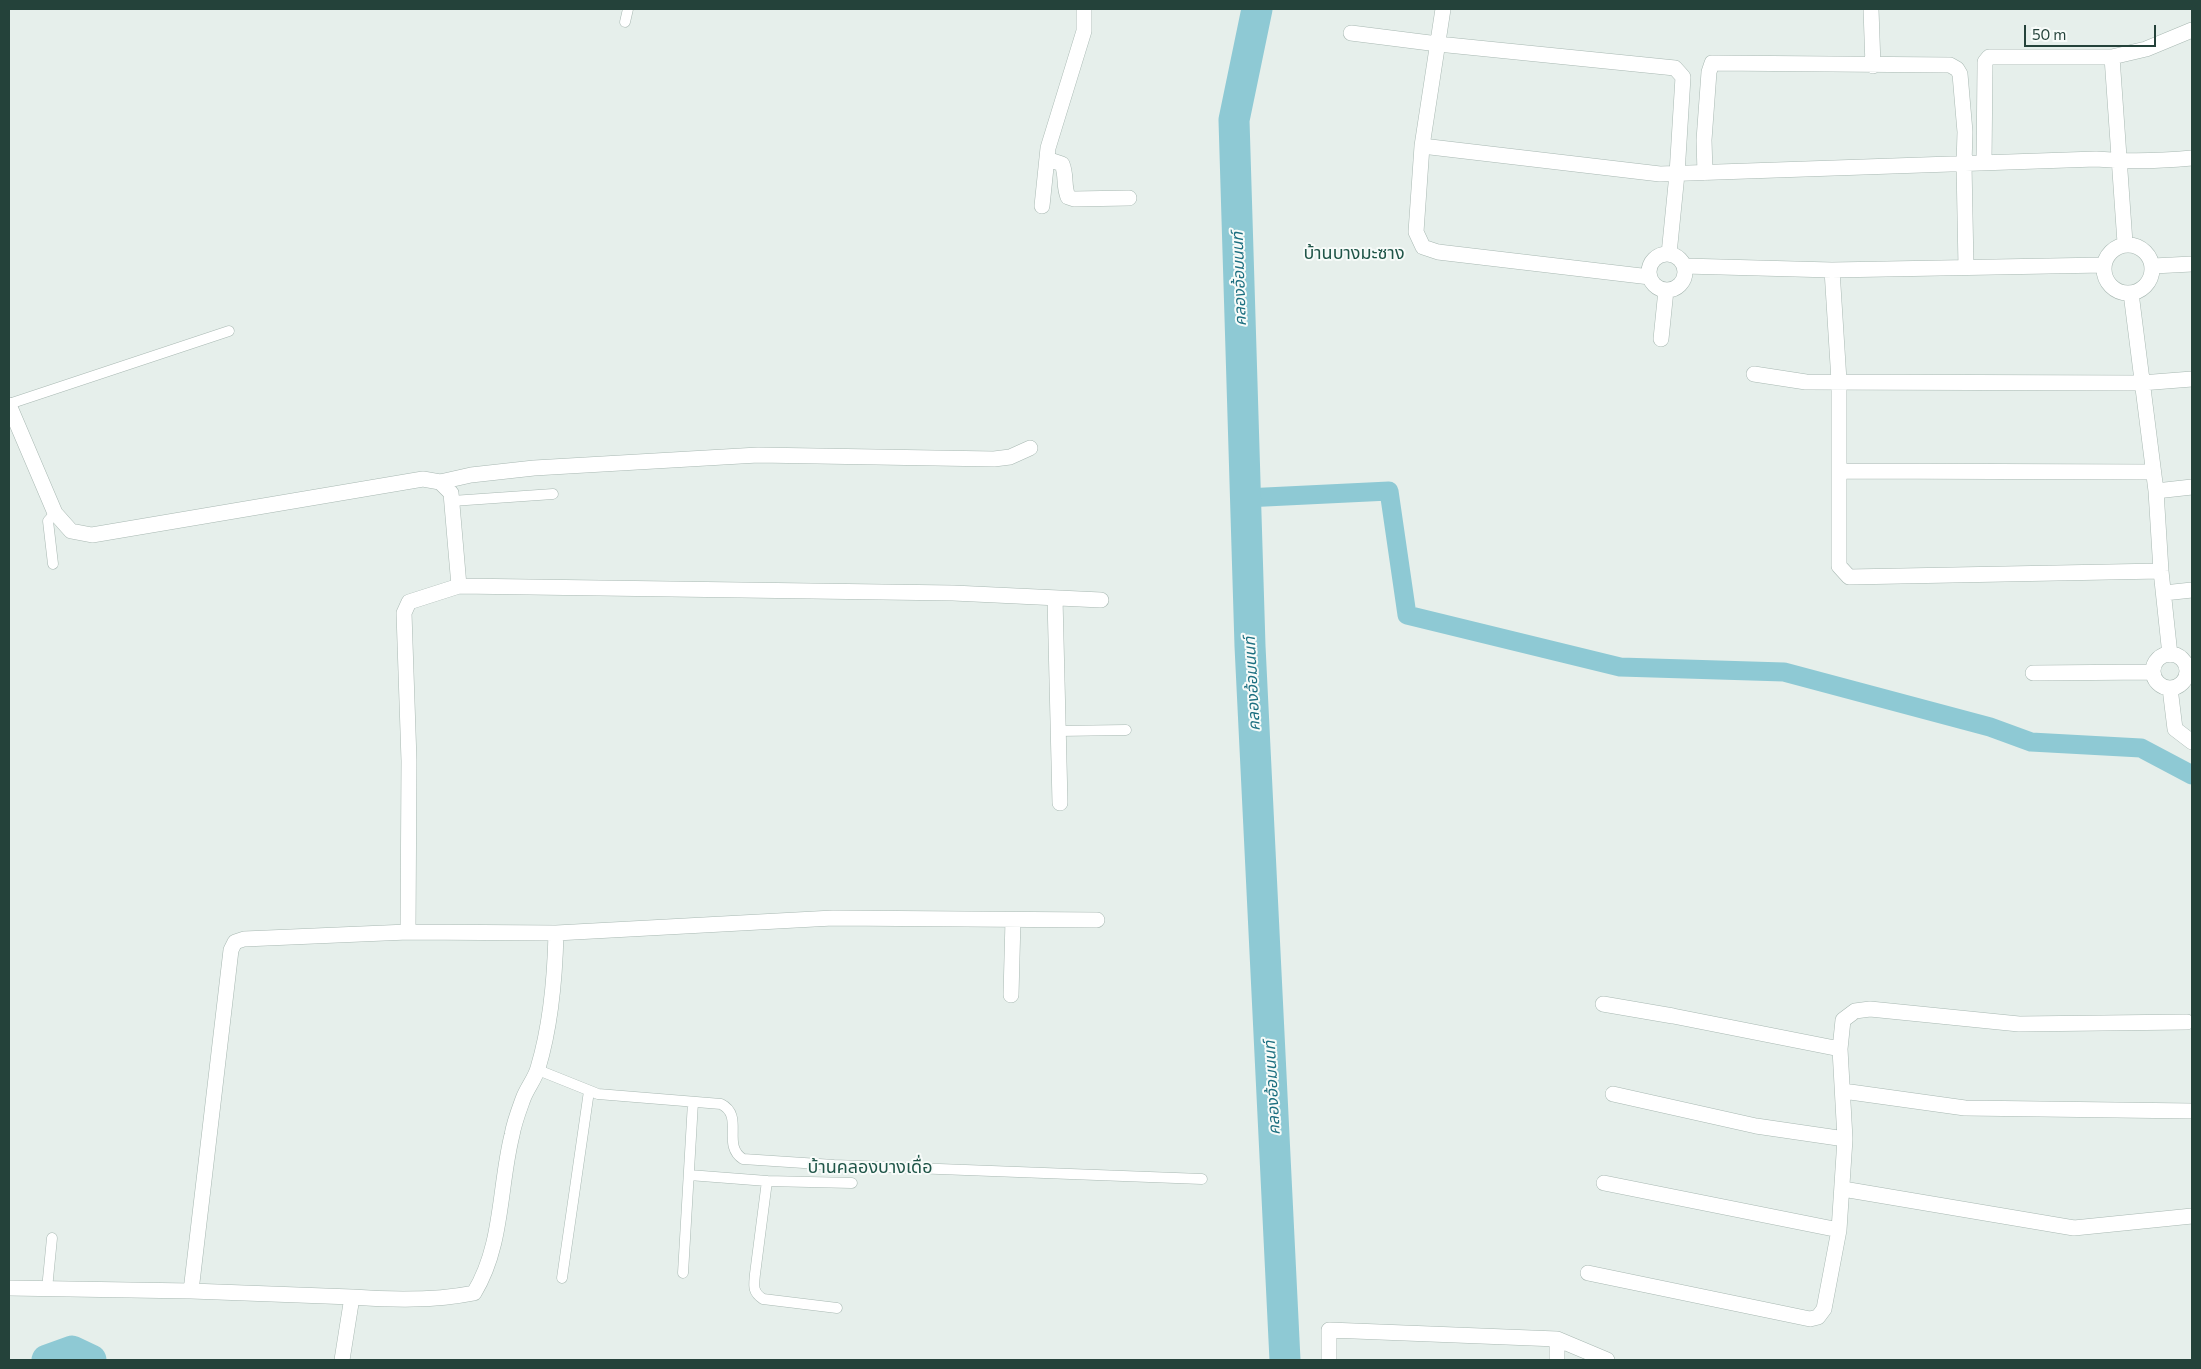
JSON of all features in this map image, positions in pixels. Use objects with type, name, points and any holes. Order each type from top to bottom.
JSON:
[{"type":"street","points":[[1042,206],[1048,148],[1084,31],[1084,9]]},
{"type":"street","points":[[1443,9],[1422,146],[1416,232],[1424,247],[1438,252],[1650,278]]},
{"type":"street","points":[[1871,9],[1873,66]]},
{"type":"street","points":[[1984,162],[1985,67],[1987,59],[1992,56],[2112,57],[2146,49],[2192,30]]},
{"type":"street","points":[[1351,33],[1438,44],[1675,68],[1683,77],[1678,174],[1669,254]]},
{"type":"street","points":[[2112,57],[2125,244]]},
{"type":"street","points":[[1705,173],[1704,140],[1709,72],[1712,63],[1717,61],[1873,66],[1950,65],[1957,69],[1960,74],[1965,132],[1966,267]]},
{"type":"street","points":[[1422,146],[1660,174],[1984,162],[2096,159],[2120,162],[2192,158]]},
{"type":"street","points":[[1047,159],[1062,164],[1066,173],[1063,187],[1068,196],[1074,199],[1129,198]]},
{"type":"street","points":[[2125,244],[2136,245],[2150,257],[2152,276],[2140,290],[2131,293],[2121,292],[2113,288],[2107,280],[2104,265],[2109,253],[2125,244]]},
{"type":"street","points":[[1669,254],[1676,256],[1684,266],[1684,280],[1673,289],[1659,288],[1650,278],[1649,270],[1656,258],[1669,254]]},
{"type":"street","points":[[2152,266],[2192,264]]},
{"type":"street","points":[[1684,266],[1832,270],[2104,265]]},
{"type":"street","points":[[1832,270],[1839,381],[1839,566],[1849,577],[2160,571]]},
{"type":"street","points":[[1662,339],[1666,290]]},
{"type":"street","points":[[2131,293],[2156,491],[2160,571],[2170,654]]},
{"type":"street","points":[[1754,374],[1806,382],[2141,383],[2192,379]]},
{"type":"street","points":[[9,404],[55,513],[71,531],[92,535],[423,479],[440,482],[534,468],[758,455],[994,459],[1010,457],[1030,448]]},
{"type":"street","points":[[1839,471],[2153,472]]},
{"type":"street","points":[[440,482],[451,493],[459,586]]},
{"type":"street","points":[[2156,491],[2192,487]]},
{"type":"street","points":[[408,932],[409,761],[404,613],[409,602],[459,586],[953,593],[1100,600]]},
{"type":"street","points":[[2164,593],[2192,590]]},
{"type":"street","points":[[1055,598],[1060,803]]},
{"type":"street","points":[[2181,686],[2158,683],[2153,672],[2158,660],[2170,654],[2176,656],[2185,665],[2185,678],[2181,686],[2175,729],[2192,742]]},
{"type":"street","points":[[2033,673],[2153,672]]},
{"type":"street","points":[[192,1291],[230,960],[235,942],[244,939],[408,932],[556,933],[833,918],[1097,920]]},
{"type":"street","points":[[1011,995],[1014,920]]},
{"type":"street","points":[[9,1288],[192,1291],[381,1299],[445,1299],[474,1292],[486,1274],[503,1193],[512,1134],[523,1098],[538,1070],[547,1028],[555,969],[556,933]]},
{"type":"street","points":[[1603,1004],[1673,1016],[1840,1050]]},
{"type":"street","points":[[1588,1273],[1810,1319],[1818,1317],[1824,1309],[1839,1230],[1843,1189],[1845,1139],[1840,1050],[1843,1020],[1855,1012],[1870,1009],[2018,1024],[2187,1022]]},
{"type":"street","points":[[1843,1091],[1965,1108],[2192,1111]]},
{"type":"street","points":[[1613,1094],[1756,1126],[1845,1139]]},
{"type":"street","points":[[1604,1183],[1839,1230]]},
{"type":"street","points":[[1843,1189],[2074,1228],[2192,1216]]},
{"type":"street","points":[[342,1360],[352,1297]]},
{"type":"street","points":[[1328,1360],[1329,1330],[1558,1339],[1607,1360]]},
{"type":"street","points":[[1557,1360],[1558,1339]]},
{"type":"lane","points":[[625,22],[628,9]]},
{"type":"lane","points":[[9,404],[229,331]]},
{"type":"lane","points":[[452,501],[553,494]]},
{"type":"lane","points":[[53,564],[48,521],[55,513]]},
{"type":"lane","points":[[1058,731],[1126,730]]},
{"type":"lane","points":[[538,1070],[598,1094],[721,1104],[728,1108],[732,1116],[733,1148],[736,1154],[743,1159],[834,1165],[1202,1179]]},
{"type":"lane","points":[[562,1278],[589,1090]]},
{"type":"lane","points":[[683,1273],[693,1102]]},
{"type":"lane","points":[[689,1175],[767,1181],[852,1183]]},
{"type":"lane","points":[[767,1181],[753,1289],[763,1299],[837,1308]]},
{"type":"lane","points":[[48,1289],[52,1238]]},
{"type":"waterway","name":"คลองอ้อมนนท์","points":[[1257,9],[1234,120],[1250,646],[1285,1360]]},
{"type":"waterway","points":[[1245,498],[1389,491],[1407,615],[1620,667],[1784,672],[1990,727],[2031,742],[2141,748],[2192,775]]},
{"type":"waterway","points":[[47,1360],[72,1351],[91,1360]]},
{"type":"district","name":"บ้านบางมะซาง","points":[[1354,253]]},
{"type":"district","name":"บ้านคลองบางเดื่อ","points":[[870,1167]]}]
